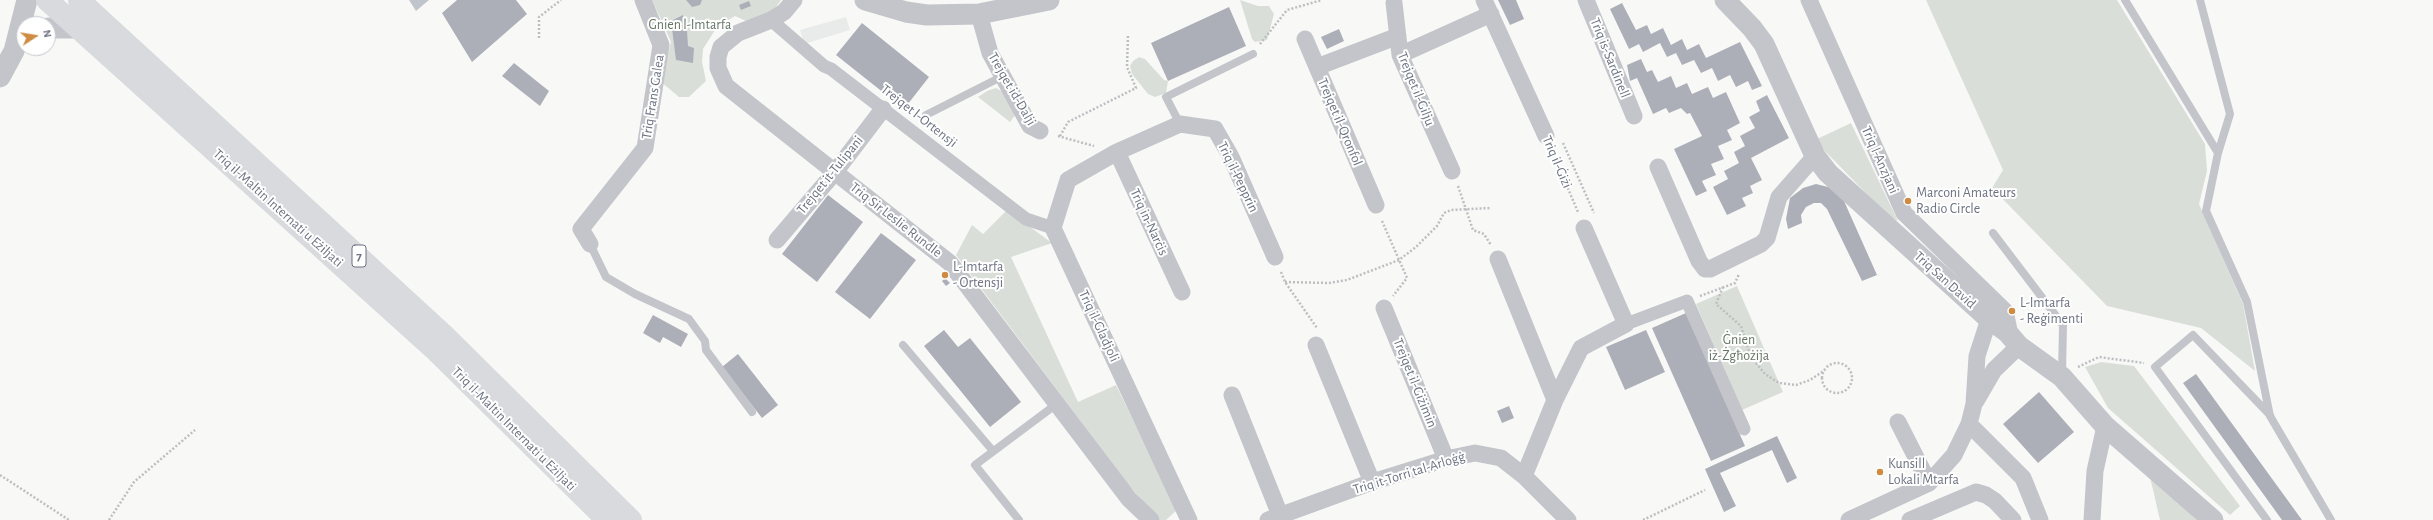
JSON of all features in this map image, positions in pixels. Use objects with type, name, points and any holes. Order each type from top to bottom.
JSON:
[{"type":"highway","name":"Triq il-Maltin Internati u Eżiljati","points":[[47,0],[80,28],[434,349],[607,520]]},
{"type":"highway","name":"Triq il-Maltin Internati u Eżiljati","points":[[79,0],[444,335],[631,520]]},
{"type":"street","points":[[24,16],[27,0]]},
{"type":"street","name":"Triq Frans Galea","points":[[590,244],[581,229],[645,148],[661,45],[643,0]]},
{"type":"street","name":"Triq Sir Leslie Rundle","points":[[794,0],[784,12],[771,20],[738,33],[721,47],[718,57],[721,77],[726,86],[950,263],[1058,403],[1129,499],[1151,520]]},
{"type":"street","points":[[869,1],[927,16],[980,14],[1026,2],[1049,0]]},
{"type":"street","name":"Triq is-Sardinell","points":[[1586,0],[1634,116]]},
{"type":"street","name":"Triq San David","points":[[1725,0],[1752,28],[1764,44],[1815,156],[1828,173],[1988,319],[2062,377],[2105,426],[2214,520]]},
{"type":"street","name":"Triq l-Anzjani","points":[[1809,0],[1904,213],[2005,311],[2014,340]]},
{"type":"street","name":"Trejqet il-Ġilju","points":[[1394,3],[1400,55],[1452,171]]},
{"type":"street","points":[[1400,55],[1487,7]]},
{"type":"street","name":"Triq il-Ġiżi","points":[[1487,7],[1553,136]]},
{"type":"street","name":"Trejqet id-Dalji","points":[[980,14],[990,53],[1030,126],[1040,131]]},
{"type":"street","name":"Trejqet l-Ortensji","points":[[771,20],[824,66],[831,69],[1026,219],[1053,228]]},
{"type":"street","points":[[56,28],[80,28]]},
{"type":"street","points":[[1317,67],[1398,36]]},
{"type":"street","name":"Trejqet il-Qronfol","points":[[1305,39],[1376,205]]},
{"type":"street","points":[[0,77],[16,52]]},
{"type":"street","name":"Trejqet it-Tulipani","points":[[777,240],[835,172],[883,109]]},
{"type":"street","points":[[1053,228],[1068,180],[1116,152],[1180,124]]},
{"type":"street","name":"Triq il-Pepprin","points":[[1180,124],[1215,129],[1231,157],[1275,257]]},
{"type":"street","name":"Triq in-Narċis","points":[[1116,152],[1182,292]]},
{"type":"street","points":[[1658,167],[1699,261],[1705,269],[1720,265],[1761,244],[1767,238],[1779,197],[1815,156]]},
{"type":"street","points":[[1590,222],[1626,324]]},
{"type":"street","name":"Triq il-Gladjoli","points":[[1053,228],[1189,520]]},
{"type":"street","points":[[1498,259],[1556,400]]},
{"type":"street","points":[[1524,476],[1556,400],[1581,348],[1626,324],[1687,301],[1744,429]]},
{"type":"street","name":"Trejqet il-Ġiżimin","points":[[1384,308],[1446,459]]},
{"type":"street","points":[[1849,520],[1929,483],[1954,455],[1969,424],[1974,404],[1977,356],[1988,319]]},
{"type":"street","points":[[1974,404],[2014,340]]},
{"type":"street","points":[[1316,345],[1372,482]]},
{"type":"street","points":[[1232,394],[1274,518]]},
{"type":"street","points":[[1898,422],[1929,483]]},
{"type":"street","points":[[1969,424],[2023,478],[2040,520]]},
{"type":"street","points":[[2092,520],[2095,471],[2105,426]]},
{"type":"street","name":"Triq it-Torri tal-Arloġġ","points":[[1274,518],[1372,482],[1446,459],[1475,453],[1501,458],[1524,476],[1568,520]]},
{"type":"street","points":[[1910,520],[1976,492],[1986,495],[1995,501],[2013,520]]},
{"type":"lane","points":[[2125,0],[2218,153]]},
{"type":"lane","points":[[2200,0],[2230,114],[2218,153],[2206,211],[2247,302],[2270,416]]},
{"type":"lane","points":[[1180,124],[1166,97],[1253,54]]},
{"type":"lane","points":[[926,115],[1003,76]]},
{"type":"lane","points":[[1993,233],[2063,325],[2062,377]]},
{"type":"lane","points":[[590,244],[606,278],[634,294],[689,319],[705,341],[706,350],[752,412]]},
{"type":"lane","points":[[2267,520],[2156,367],[2193,336],[2270,416],[2331,520]]},
{"type":"lane","points":[[903,345],[993,452]]},
{"type":"lane","points":[[1019,520],[975,465],[1058,403]]},
{"type":"path","points":[[539,38],[539,17],[561,0]]},
{"type":"path","points":[[1253,54],[1287,10],[1322,0]]},
{"type":"path","points":[[1060,136],[1068,122],[1136,88],[1127,67],[1128,34]]},
{"type":"path","name":"Trejqet id-Dalji","points":[[1040,131],[1116,152]]},
{"type":"path","points":[[1553,136],[1590,222]]},
{"type":"path","name":"Triq il-Ġiżi","points":[[1553,136],[1590,222]]},
{"type":"path","points":[[1452,171],[1473,230],[1484,234],[1498,259]]},
{"type":"path","points":[[1376,205],[1407,278],[1384,308]]},
{"type":"path","points":[[1285,282],[1328,283],[1347,280],[1399,260],[1416,247],[1437,226],[1444,213],[1466,208],[1490,208]]},
{"type":"path","points":[[1275,257],[1285,282],[1317,326],[1319,336],[1316,345]]},
{"type":"path","points":[[1723,287],[1716,304],[1741,326],[1751,357],[1765,374],[1779,383],[1796,385],[1810,380],[1833,364],[1847,367],[1852,376],[1850,386],[1839,393],[1830,391],[1824,384],[1825,370]]},
{"type":"path","points":[[2084,362],[2099,357],[2138,362]]},
{"type":"path","points":[[109,520],[134,482],[195,430]]},
{"type":"path","points":[[0,475],[69,520]]},
{"type":"path","points":[[1643,520],[1705,490]]},
{"type":"shaded area","points":[[409,0],[429,0],[416,11]]},
{"type":"shaded area","points":[[846,17],[850,30],[804,44],[800,30]]},
{"type":"green space","name":"Gnien l-Imtarfa","points":[[652,0],[781,0],[772,13],[746,21],[735,16],[717,27],[703,49],[702,62],[706,81],[689,97],[679,97],[661,82],[671,42]]},
{"type":"green space","points":[[1240,0],[1258,6],[1269,6],[1274,14],[1267,40],[1255,42],[1252,39]]},
{"type":"green space","points":[[1926,0],[2117,0],[2205,144],[2207,171],[2199,204],[2243,304],[2255,371],[2201,328],[2107,306],[1992,188],[2003,170]]},
{"type":"green space","points":[[1139,57],[1145,59],[1164,80],[1168,81],[1166,93],[1155,97],[1148,94],[1132,74],[1130,66],[1133,61]]},
{"type":"green space","points":[[996,88],[1005,93],[1016,114],[1010,122],[978,97],[987,91]]},
{"type":"green space","points":[[1851,123],[1898,221],[1887,215],[1823,149],[1817,139]]},
{"type":"green space","points":[[1007,210],[1052,243],[1011,257],[1078,402],[1116,385],[1177,510],[1166,520],[1159,520],[1127,483],[956,255],[972,225],[983,234]]},
{"type":"green space","name":"Ġnien iż-Żgħożija","points":[[1737,286],[1783,392],[1742,410],[1696,304]]},
{"type":"green space","points":[[2101,362],[2134,366],[2240,506],[2230,515],[2108,408],[2085,367]]},
{"type":"green space","points":[[2150,477],[2199,520],[2160,520]]},
{"type":"building","points":[[457,0],[516,0],[527,14],[472,62],[442,13]]},
{"type":"building","points":[[686,0],[702,0],[700,5],[692,7]]},
{"type":"building","points":[[1498,0],[1516,0],[1524,19],[1510,25]]},
{"type":"building","points":[[749,1],[751,6],[741,10],[739,5]]},
{"type":"building","points":[[1622,3],[1636,30],[1647,25],[1651,34],[1663,28],[1671,45],[1682,39],[1687,50],[1699,44],[1706,58],[1740,42],[1762,86],[1752,90],[1748,81],[1736,87],[1730,75],[1718,81],[1712,68],[1701,73],[1694,60],[1682,65],[1676,53],[1667,57],[1660,43],[1643,52],[1639,44],[1629,49],[1610,9]]},
{"type":"building","points":[[1229,7],[1246,46],[1168,81],[1151,43]]},
{"type":"building","points":[[683,15],[687,31],[688,46],[694,48],[693,63],[676,60],[671,21]]},
{"type":"building","points":[[862,23],[929,77],[904,109],[836,55]]},
{"type":"building","points":[[1339,29],[1344,41],[1327,49],[1321,37]]},
{"type":"building","points":[[1641,59],[1647,72],[1652,70],[1658,82],[1671,76],[1676,88],[1687,83],[1692,94],[1708,87],[1713,98],[1726,92],[1740,123],[1727,130],[1732,140],[1718,146],[1724,159],[1711,164],[1716,175],[1702,181],[1707,191],[1696,196],[1674,149],[1702,136],[1690,113],[1687,114],[1681,108],[1669,113],[1666,108],[1653,114],[1637,78],[1630,81],[1627,65]]},
{"type":"building","points":[[514,63],[549,91],[540,106],[502,76]]},
{"type":"building","points":[[1767,95],[1789,138],[1751,158],[1762,180],[1750,186],[1753,193],[1742,198],[1746,206],[1727,215],[1713,187],[1728,179],[1724,171],[1739,163],[1734,152],[1745,146],[1740,136],[1755,128],[1749,117],[1760,111],[1756,101]]},
{"type":"building","points":[[1816,184],[1832,188],[1844,201],[1877,275],[1862,281],[1827,209],[1821,203],[1814,203],[1806,207],[1801,215],[1802,223],[1788,229],[1786,219],[1790,198],[1803,188]]},
{"type":"building","points":[[828,195],[863,222],[817,282],[782,254]]},
{"type":"building","points":[[881,233],[916,260],[870,319],[835,292]]},
{"type":"building","points":[[945,278],[950,283],[946,286],[942,281]]},
{"type":"building","points":[[1686,313],[1745,446],[1711,461],[1652,328]]},
{"type":"building","points":[[653,315],[688,334],[681,347],[663,337],[660,343],[643,333]]},
{"type":"building","points":[[944,330],[958,347],[970,338],[1021,402],[990,427],[924,346]]},
{"type":"building","points":[[1646,330],[1665,372],[1625,390],[1606,347]]},
{"type":"building","points":[[738,354],[778,405],[762,418],[722,367]]},
{"type":"building","points":[[2196,374],[2302,520],[2282,520],[2183,383]]},
{"type":"building","points":[[2039,392],[2074,432],[2038,463],[2003,424]]},
{"type":"building","points":[[1509,406],[1514,418],[1502,423],[1497,411]]},
{"type":"building","points":[[1777,436],[1797,478],[1787,483],[1772,450],[1720,473],[1736,506],[1724,512],[1705,469]]},
{"type":"place","name":"Marconi Amateurs Radio Circle","points":[[1908,201]]},
{"type":"place","name":"L-Imtarfa - Ortensji","points":[[945,275]]},
{"type":"place","name":"L-Imtarfa - Reġimenti","points":[[2012,311]]},
{"type":"place","name":"Kunsill Lokali Mtarfa","points":[[1880,472]]}]
